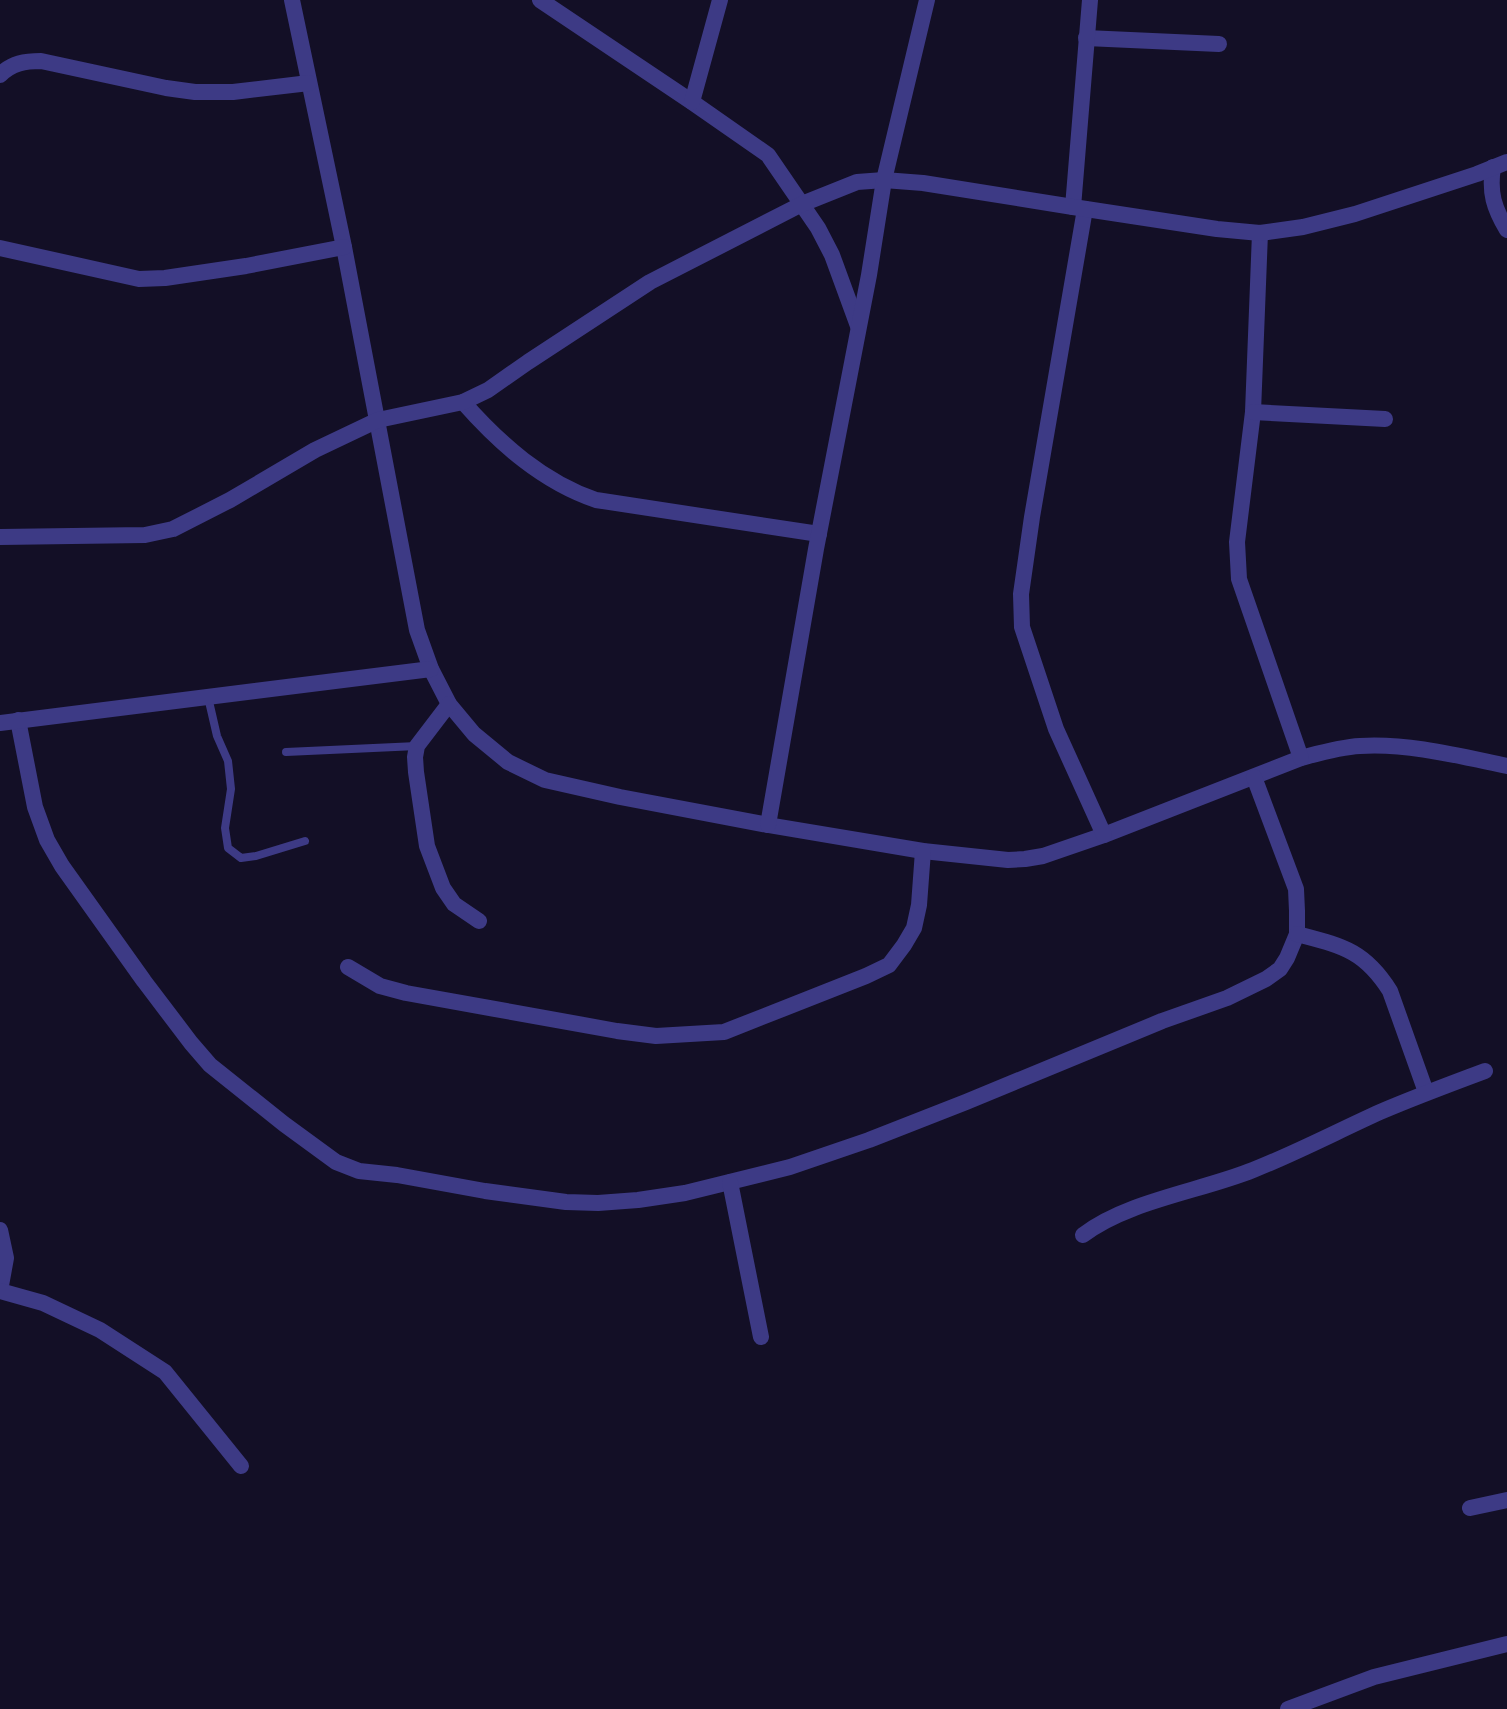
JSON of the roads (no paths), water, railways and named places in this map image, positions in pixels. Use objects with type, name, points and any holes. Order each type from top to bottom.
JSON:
[{"type":"street","points":[[292,0],[344,247],[418,630],[431,669],[449,704],[474,734],[508,762],[545,780],[620,797],[923,851],[1008,859],[1044,856],[1301,758],[1332,750],[1360,746],[1435,751],[1507,766]]},
{"type":"street","points":[[540,0],[768,155],[818,228],[832,255],[858,328]]},
{"type":"street","points":[[692,102],[720,0]]},
{"type":"street","points":[[768,825],[884,180],[927,0]]},
{"type":"street","points":[[1090,0],[1079,208],[1021,594],[1022,627],[1056,729],[1104,835]]},
{"type":"street","points":[[1086,38],[1219,44]]},
{"type":"street","points":[[0,75],[17,64],[41,61],[195,92],[233,92],[309,83]]},
{"type":"street","points":[[1500,165],[1491,183],[1492,195],[1497,213],[1507,230]]},
{"type":"street","points":[[0,537],[145,535],[173,530],[315,450],[378,419],[463,402],[488,390],[650,282],[802,204],[857,182],[884,180],[923,183],[1259,233],[1355,214],[1500,165]]},
{"type":"street","points":[[1259,233],[1253,412],[1237,542],[1239,579],[1301,758]]},
{"type":"street","points":[[0,248],[139,279],[165,278],[246,266],[344,247]]},
{"type":"street","points":[[463,402],[484,427],[522,459],[573,492],[596,500],[819,534]]},
{"type":"street","points":[[1253,412],[1385,419]]},
{"type":"street","points":[[0,723],[431,669]]},
{"type":"street","points":[[449,704],[417,746],[416,772],[428,846],[443,888],[454,904],[480,921]]},
{"type":"street","points":[[18,720],[35,807],[47,840],[62,866],[144,981],[211,1065],[336,1162],[359,1171],[566,1202],[638,1200],[685,1193],[790,1167],[966,1102],[1162,1021],[1227,998],[1266,979],[1280,969],[1297,934],[1296,889],[1254,778]]},
{"type":"street","points":[[348,967],[380,986],[405,993],[581,1026],[656,1036],[724,1032],[889,965],[914,928],[919,905],[923,851]]},
{"type":"street","points":[[1297,934],[1331,943],[1361,957],[1381,977],[1390,991],[1426,1092]]},
{"type":"street","points":[[1083,1235],[1113,1218],[1252,1170],[1426,1092],[1485,1071]]},
{"type":"street","points":[[730,1182],[761,1337]]},
{"type":"street","points":[[0,1230],[6,1258],[0,1291],[43,1303],[100,1330],[165,1372],[241,1466]]},
{"type":"street","points":[[1470,1508],[1507,1500]]},
{"type":"street","points":[[1288,1709],[1374,1677],[1507,1644]]},
{"type":"lane","points":[[208,696],[217,736],[228,761],[231,789],[225,828],[228,848],[241,858],[305,841]]},
{"type":"lane","points":[[286,751],[417,746]]}]
